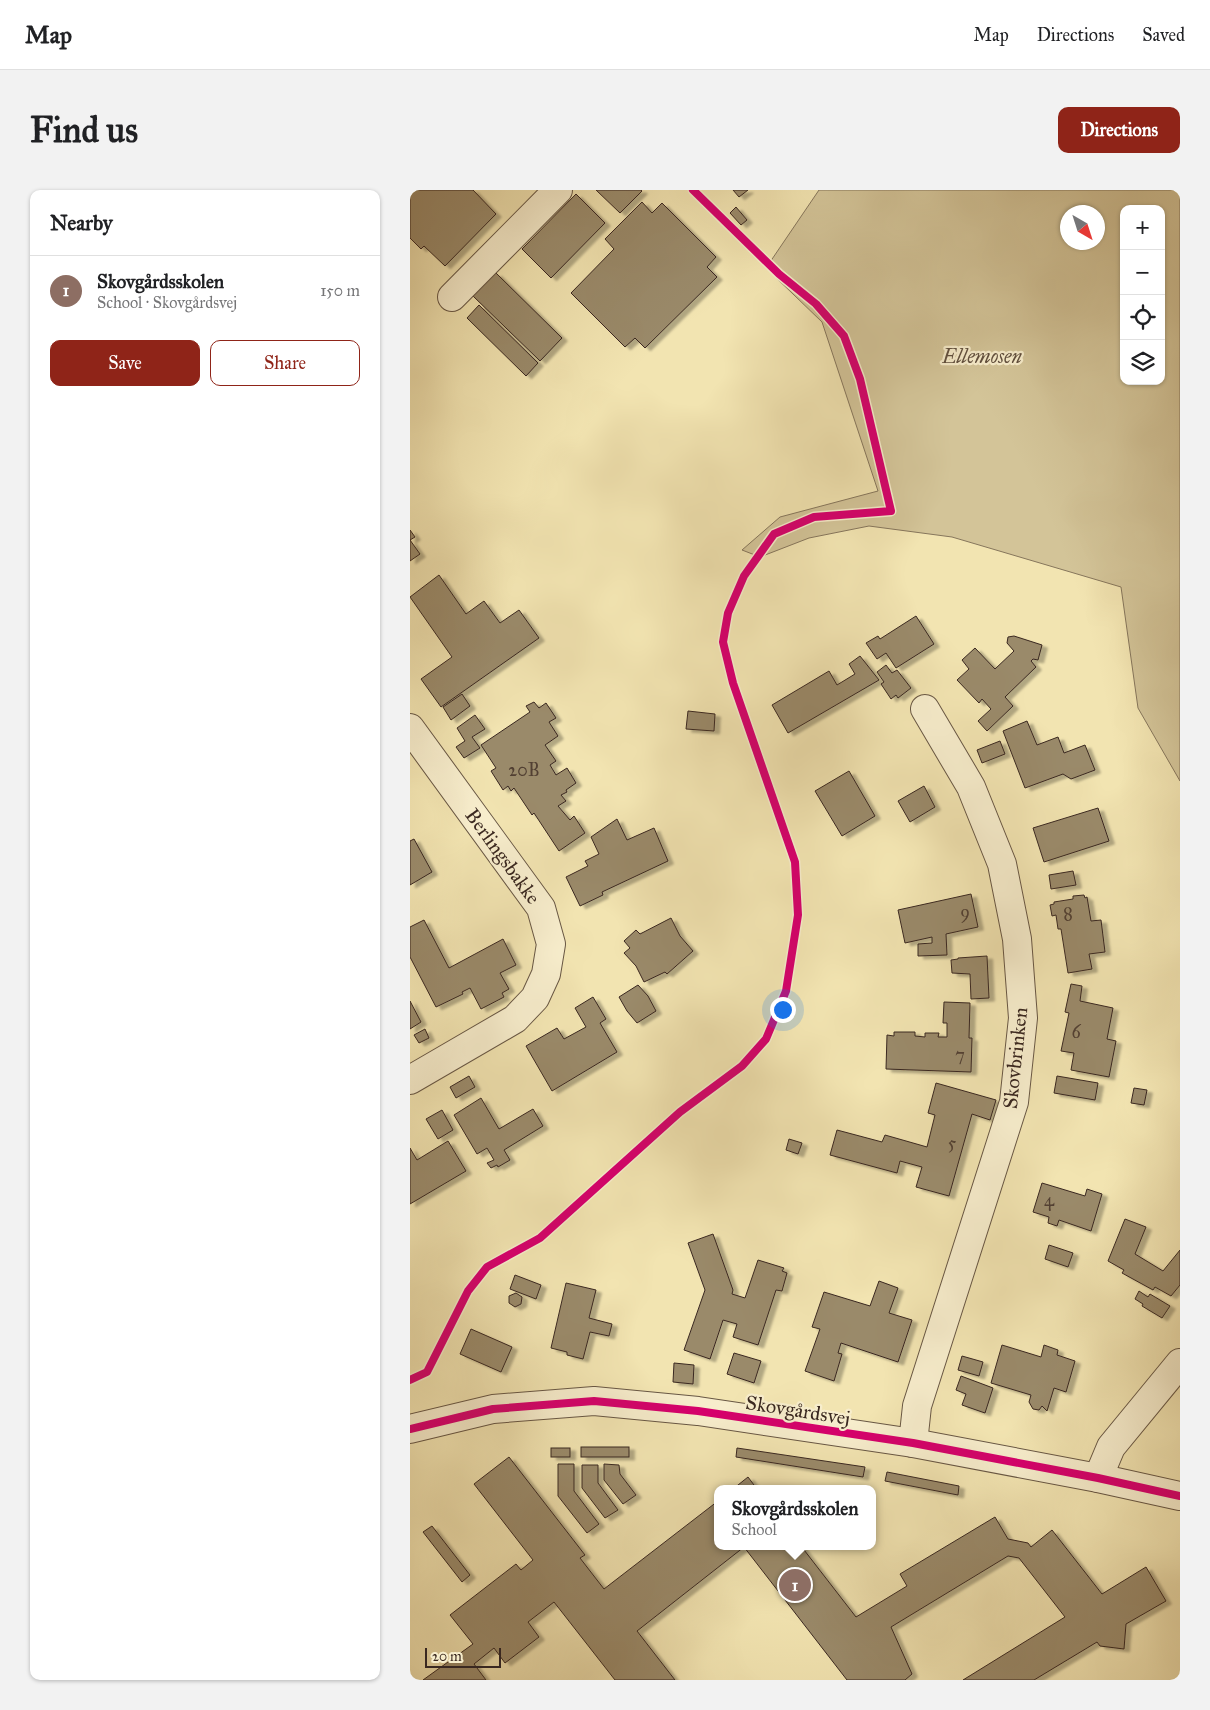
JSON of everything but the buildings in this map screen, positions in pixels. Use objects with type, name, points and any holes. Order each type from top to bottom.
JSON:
[{"type":"street","points":[[452,297],[558,190]]},
{"type":"street","name":"Skovbrinken","points":[[912,1443],[917,1406],[1014,1102],[1023,1018],[1017,939],[1002,864],[971,787],[924,709]]},
{"type":"street","name":"Berlingsbakke","points":[[410,728],[541,908],[551,944],[546,974],[535,998],[515,1019],[410,1080]]},
{"type":"street","points":[[1098,1478],[1111,1447],[1180,1363]]},
{"type":"street","name":"Skovgårdsvej","points":[[410,1429],[493,1408],[594,1401],[698,1411],[912,1443],[1098,1478],[1180,1496]]},
{"type":"green space","name":"Ellemosen","points":[[819,190],[1180,190],[1180,781],[1138,708],[1121,587],[952,537],[869,526],[809,538],[760,557],[742,550],[780,517],[878,491],[822,322],[766,268]]},
{"type":"cycle path","points":[[410,1380],[427,1372],[468,1291],[487,1267],[540,1238],[680,1112],[742,1066],[766,1039],[786,991],[798,915],[795,862],[733,683],[723,642],[728,613],[744,576],[774,534],[814,517],[891,511],[860,379],[844,336],[816,304],[779,274],[693,190]]},
{"type":"cycle path","points":[[410,1429],[493,1409],[594,1401],[698,1411],[913,1443],[1098,1478],[1180,1496]]},
{"type":"place","name":"Skovgårdsskolen","points":[[795,1585]]}]
